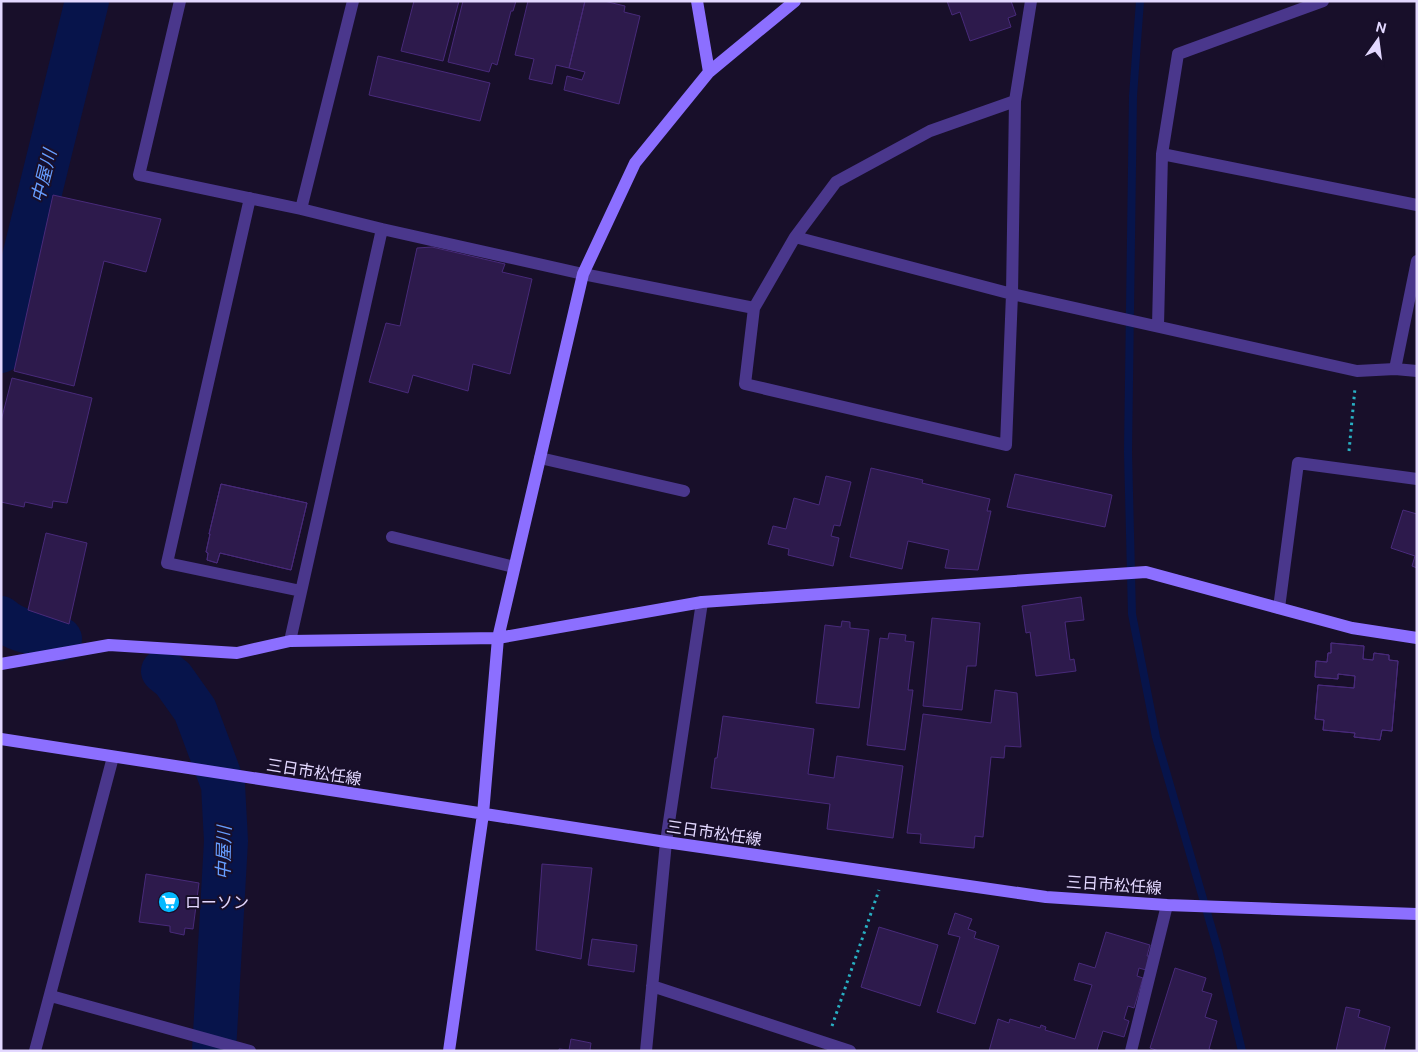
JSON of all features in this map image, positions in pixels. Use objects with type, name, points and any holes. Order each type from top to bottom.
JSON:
[{"type":"street","points":[[180,1],[139,175],[301,209],[583,274],[754,308]]},
{"type":"street","points":[[301,209],[353,1]]},
{"type":"street","points":[[697,1],[709,72]]},
{"type":"street","points":[[449,1051],[483,814],[498,638],[583,274],[635,163],[709,72],[795,1]]},
{"type":"street","points":[[1015,101],[930,131],[836,182],[795,237],[754,308],[745,384],[1006,445],[1012,294],[1015,101],[1031,1]]},
{"type":"street","points":[[1158,326],[1162,154],[1178,54],[1324,1]]},
{"type":"street","points":[[1162,154],[1417,205]]},
{"type":"street","points":[[250,198],[167,563],[301,592]]},
{"type":"street","points":[[290,641],[382,229]]},
{"type":"street","points":[[795,237],[1012,294],[1357,371],[1395,369],[1417,371]]},
{"type":"street","points":[[1395,369],[1417,261]]},
{"type":"street","points":[[540,458],[684,491]]},
{"type":"street","points":[[1279,608],[1298,463],[1417,479]]},
{"type":"street","points":[[392,537],[514,567]]},
{"type":"street","points":[[1,664],[109,645],[237,653],[290,641],[498,638],[702,602],[1146,572],[1352,628],[1417,638]]},
{"type":"street","points":[[646,1051],[666,842],[702,602]]},
{"type":"street","points":[[1,739],[113,757],[36,1051]]},
{"type":"street","name":"三日市松任線","points":[[113,757],[666,842],[1046,897],[1167,905],[1417,914]]},
{"type":"street","points":[[1131,1051],[1167,905]]},
{"type":"street","points":[[652,986],[825,1047],[850,1051]]},
{"type":"street","points":[[51,996],[250,1051]]},
{"type":"path","points":[[1347,469],[1357,371]]},
{"type":"path","points":[[825,1047],[884,874]]},
{"type":"building","points":[[414,1],[459,1],[443,61],[401,51]]},
{"type":"building","points":[[463,1],[516,1],[513,11],[511,11],[497,65],[492,63],[489,72],[448,62]]},
{"type":"building","points":[[528,1],[585,1],[569,68],[556,65],[552,84],[529,79],[534,59],[515,55]]},
{"type":"building","points":[[585,1],[604,1],[625,6],[624,12],[640,16],[619,104],[564,90],[567,76],[582,80],[585,72],[569,68]]},
{"type":"building","points":[[947,1],[1011,1],[1016,15],[1008,18],[1011,27],[970,41],[960,12],[952,15]]},
{"type":"building","points":[[378,56],[490,83],[480,121],[369,95]]},
{"type":"building","points":[[53,195],[161,219],[146,272],[104,261],[74,386],[14,371]]},
{"type":"building","points":[[432,247],[505,264],[502,272],[532,279],[510,374],[473,364],[468,391],[413,375],[408,393],[369,382],[386,323],[400,326],[417,248]]},
{"type":"building","points":[[12,378],[92,398],[67,503],[53,501],[52,508],[25,502],[24,507],[1,502],[1,421]]},
{"type":"building","points":[[871,468],[923,480],[922,483],[990,499],[987,511],[991,511],[978,570],[945,568],[949,550],[908,541],[902,569],[850,557]]},
{"type":"building","points":[[1015,474],[1112,495],[1105,527],[1007,507]]},
{"type":"building","points":[[826,476],[851,482],[840,526],[834,525],[831,536],[839,538],[833,566],[788,555],[789,549],[768,544],[773,526],[786,529],[794,498],[819,505]]},
{"type":"building","points":[[221,484],[307,503],[291,570],[220,553],[217,563],[207,560],[208,553],[206,552],[209,534]]},
{"type":"building","points":[[221,484],[307,503],[291,570],[220,553],[217,563],[207,560],[208,553],[206,552],[209,534]]},
{"type":"building","points":[[1403,510],[1417,514],[1417,568],[1412,566],[1415,556],[1391,548]]},
{"type":"building","points":[[46,533],[87,543],[69,624],[28,610]]},
{"type":"building","points":[[1081,597],[1084,620],[1065,622],[1070,660],[1074,659],[1076,671],[1036,676],[1030,632],[1026,633],[1022,606]]},
{"type":"building","points":[[932,618],[980,623],[976,666],[967,666],[962,710],[923,706]]},
{"type":"building","points":[[842,621],[850,622],[850,628],[869,630],[859,708],[816,703],[825,625],[841,627]]},
{"type":"building","points":[[889,633],[906,635],[905,641],[914,642],[908,690],[913,690],[905,750],[867,745],[880,638],[888,639]]},
{"type":"building","points":[[1331,643],[1364,646],[1363,659],[1373,660],[1374,653],[1389,655],[1389,660],[1398,661],[1392,731],[1382,730],[1380,740],[1354,737],[1355,733],[1323,730],[1324,720],[1315,719],[1318,685],[1354,688],[1355,676],[1338,674],[1338,679],[1315,677],[1316,661],[1327,662],[1328,653],[1331,653]]},
{"type":"building","points":[[1331,643],[1364,646],[1363,659],[1373,660],[1374,653],[1389,655],[1389,660],[1398,661],[1392,731],[1382,730],[1380,740],[1354,737],[1355,733],[1323,730],[1324,720],[1315,719],[1318,685],[1354,688],[1355,676],[1338,674],[1338,679],[1315,677],[1316,661],[1327,662],[1328,653],[1331,653]]},
{"type":"building","points":[[995,690],[1017,693],[1021,747],[1005,746],[1004,758],[991,757],[983,837],[975,836],[974,848],[920,843],[921,834],[907,833],[923,714],[991,723]]},
{"type":"building","points":[[723,716],[814,729],[808,774],[834,778],[837,756],[903,766],[893,838],[827,829],[830,804],[711,788]]},
{"type":"building","points":[[542,864],[592,868],[581,959],[536,950]]},
{"type":"building","name":"ローソン","points":[[146,874],[199,883],[193,929],[185,928],[184,935],[170,932],[170,926],[139,922]]},
{"type":"building","points":[[955,913],[972,919],[968,929],[976,932],[974,938],[999,946],[975,1024],[937,1012],[960,937],[948,934]]},
{"type":"building","points":[[879,927],[938,945],[920,1006],[861,987]]},
{"type":"building","points":[[1106,932],[1150,945],[1147,956],[1150,956],[1146,970],[1139,968],[1137,976],[1143,978],[1134,1008],[1128,1006],[1124,1019],[1129,1021],[1124,1037],[1103,1031],[1097,1050],[1100,1051],[989,1051],[998,1019],[1009,1023],[1010,1019],[1040,1028],[1041,1025],[1046,1027],[1045,1030],[1075,1039],[1092,985],[1074,980],[1079,963],[1095,968]]},
{"type":"building","points":[[592,939],[637,945],[634,972],[588,965]]},
{"type":"building","points":[[1175,968],[1206,978],[1202,991],[1212,994],[1205,1017],[1217,1021],[1209,1049],[1215,1051],[1159,1051],[1150,1048]]},
{"type":"building","points":[[1346,1007],[1360,1010],[1358,1017],[1390,1027],[1384,1051],[1336,1051]]},
{"type":"building","points":[[571,1039],[591,1043],[590,1050],[594,1051],[559,1051],[559,1049],[569,1050]]},
{"type":"waterway","name":"中屋川","points":[[1,351],[87,1]]},
{"type":"waterway","points":[[1140,1],[1133,96],[1128,452],[1132,614],[1156,737],[1218,950],[1242,1051]]},
{"type":"waterway","name":"中屋川","points":[[1,618],[21,629],[60,639]]},
{"type":"waterway","name":"中屋川","points":[[163,671],[173,679],[195,710],[223,785],[226,841],[214,1051]]},
{"type":"place","name":"ローソン","points":[[169,902]]}]
